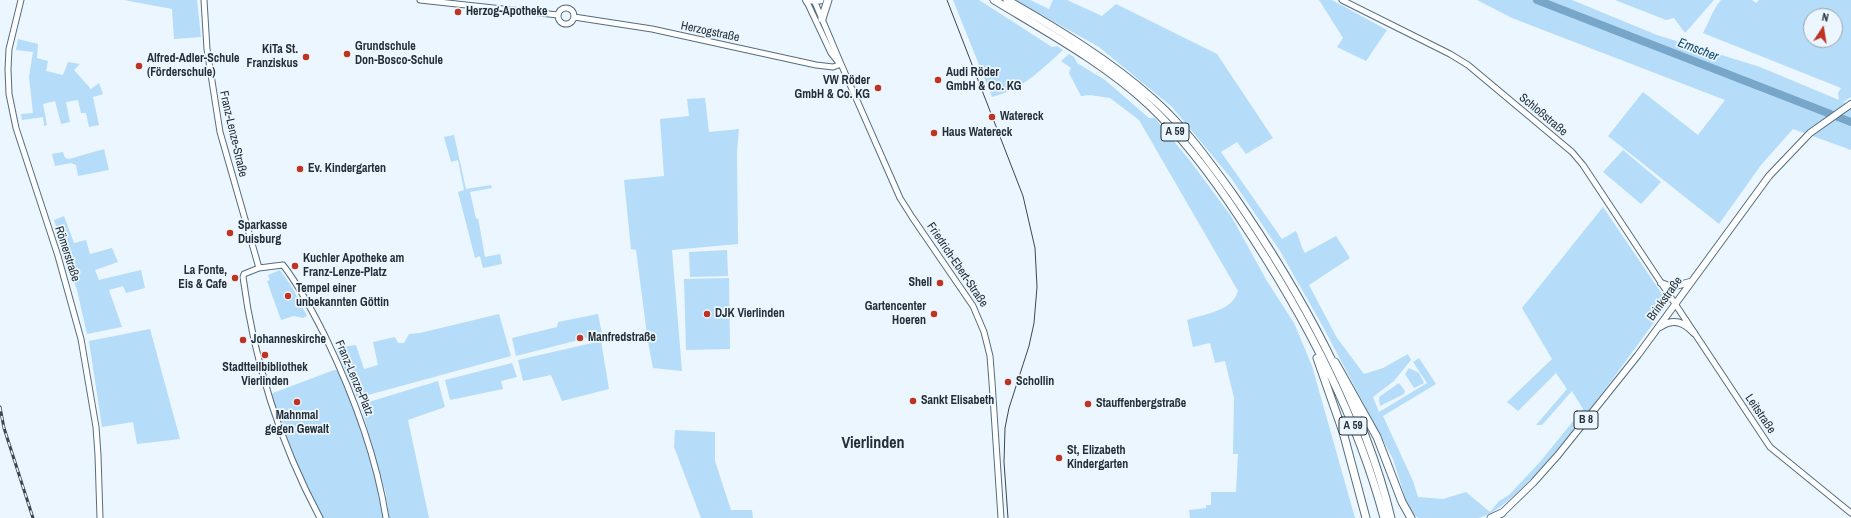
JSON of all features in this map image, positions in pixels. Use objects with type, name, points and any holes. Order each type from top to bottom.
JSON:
[{"type":"highway","points":[[822,18],[828,0]]},
{"type":"highway","name":"A 59","points":[[994,0],[1067,40]]},
{"type":"highway","name":"A 59","points":[[1007,0],[1067,40],[1123,74],[1153,99],[1201,151],[1257,231],[1288,281],[1321,342],[1361,427],[1381,483],[1391,518]]},
{"type":"highway","name":"A 59","points":[[1080,48],[1148,104],[1178,134],[1195,155],[1250,234],[1281,284],[1311,338],[1354,428],[1384,518]]},
{"type":"highway","points":[[1311,338],[1343,432],[1366,518]]},
{"type":"highway","points":[[1321,342],[1338,366],[1369,422],[1410,518]]},
{"type":"highway","points":[[1491,518],[1502,512]]},
{"type":"highway","points":[[1495,518],[1502,512]]},
{"type":"main road","name":"Brinkstraße","points":[[1502,512],[1533,484],[1558,455],[1656,331],[1769,176],[1797,145],[1815,128],[1849,105]]},
{"type":"main road","points":[[1661,284],[1672,287],[1691,282]]},
{"type":"main road","points":[[1656,331],[1665,324],[1678,322],[1688,326],[1694,333]]},
{"type":"street","name":"Römerstraße","points":[[21,0],[9,49],[9,94],[16,128],[60,263],[81,339],[96,427],[100,518]]},
{"type":"street","name":"Franz-Lenze-Straße","points":[[204,0],[208,55],[220,132],[259,268]]},
{"type":"street","points":[[420,0],[558,15]]},
{"type":"street","name":"Friedrich-Ebert-Straße","points":[[812,0],[822,18],[840,64],[900,198],[962,289],[981,322],[990,356],[1001,518]]},
{"type":"street","name":"Friedrich-Ebert-Straße","points":[[812,0],[831,53],[840,64]]},
{"type":"street","name":"Schloßstraße","points":[[1342,0],[1456,58],[1572,152],[1583,165],[1675,305]]},
{"type":"street","points":[[566,8],[571,10],[574,17],[572,22],[565,24],[560,22],[558,15],[561,9],[566,8]]},
{"type":"street","name":"Herzogstraße","points":[[574,17],[652,29],[816,66],[833,67],[840,64]]},
{"type":"street","name":"Franz-Lenze-Platz","points":[[320,518],[297,472],[277,423],[256,351],[243,277],[244,274],[259,268],[283,265],[297,286],[340,366],[363,425],[378,477],[386,518]]},
{"type":"street","name":"Leitstraße","points":[[1675,305],[1770,447],[1851,513]]},
{"type":"shaded area","points":[[124,0],[197,0],[201,37],[174,39],[172,9]]},
{"type":"shaded area","points":[[953,0],[979,0],[1052,47],[1057,46],[1063,50],[1039,72],[1012,90],[992,97]]},
{"type":"shaded area","points":[[1015,0],[1030,0],[1049,9],[1053,0],[1067,0],[1102,16],[1116,4],[1217,54],[1273,138],[1246,154],[1237,142],[1221,152],[1282,239],[1296,231],[1305,253],[1336,236],[1350,258],[1309,285],[1337,338],[1364,374],[1383,368],[1408,354],[1411,360],[1394,381],[1373,397],[1379,412],[1427,383],[1413,362],[1419,358],[1436,384],[1383,416],[1413,481],[1418,497],[1443,499],[1466,492],[1490,512],[1499,501],[1509,495],[1540,462],[1583,409],[1572,391],[1542,425],[1536,425],[1567,389],[1556,373],[1518,411],[1507,402],[1552,359],[1522,308],[1603,207],[1668,303],[1579,423],[1551,457],[1524,486],[1500,507],[1479,518],[1418,518],[1409,510],[1393,459],[1322,325],[1280,251],[1231,178],[1172,107],[1099,47]]},
{"type":"shaded area","points":[[1319,0],[1332,0],[1387,30],[1366,61],[1337,47],[1343,38]]},
{"type":"shaded area","points":[[1477,0],[1572,0],[1657,35],[1760,67],[1839,100],[1838,93],[1841,88],[1703,33],[1713,11],[1721,0],[1752,0],[1756,3],[1759,0],[1851,0],[1851,97],[1843,102],[1851,105],[1851,150],[1793,129],[1761,165],[1719,224],[1608,136],[1643,92],[1698,135],[1725,100],[1512,18]]},
{"type":"shaded area","points":[[1615,0],[1714,0],[1685,33],[1674,18],[1666,20]]},
{"type":"shaded area","points":[[18,39],[38,44],[37,58],[48,61],[46,71],[63,75],[68,62],[80,64],[74,70],[91,89],[99,83],[103,94],[93,97],[99,125],[89,127],[86,113],[81,113],[78,100],[66,102],[70,122],[61,124],[55,101],[43,104],[47,125],[44,126],[43,117],[22,120],[21,114],[33,113],[29,77],[33,52],[16,50]]},
{"type":"shaded area","points":[[1069,54],[1074,57],[1077,63],[1105,80],[1149,118],[1155,118],[1191,162],[1231,216],[1267,281],[1294,323],[1312,366],[1355,518],[1190,518],[1189,510],[1206,508],[1206,505],[1211,505],[1211,492],[1236,492],[1238,454],[1233,454],[1234,398],[1225,361],[1215,363],[1210,343],[1193,347],[1187,320],[1217,311],[1230,303],[1235,298],[1238,291],[1139,120],[1110,98],[1090,95],[1081,96],[1069,73],[1071,68],[1061,61]]},
{"type":"shaded area","points":[[705,98],[709,132],[739,129],[737,152],[738,244],[672,250],[682,371],[653,368],[648,342],[636,250],[631,249],[624,180],[664,176],[660,119],[689,116],[687,99]]},
{"type":"shaded area","points":[[454,135],[466,189],[491,185],[492,188],[470,192],[476,219],[478,218],[485,257],[500,254],[502,264],[483,268],[480,256],[475,258],[458,192],[464,190],[458,160],[451,162],[444,137]]},
{"type":"shaded area","points":[[104,149],[109,170],[78,176],[76,165],[71,163],[55,166],[52,154],[63,152],[65,158],[69,159]]},
{"type":"shaded area","points":[[1623,150],[1661,182],[1641,204],[1603,172]]},
{"type":"shaded area","points":[[64,216],[74,243],[86,240],[90,254],[112,248],[118,262],[95,270],[99,280],[141,270],[145,288],[126,293],[123,286],[109,290],[122,327],[87,334],[77,290],[54,220]]},
{"type":"shaded area","name":"DJK Vierlinden","points":[[727,250],[728,276],[690,277],[689,252]]},
{"type":"shaded area","points":[[280,270],[292,287],[307,316],[303,318],[294,316],[281,320],[267,281],[270,280],[268,275]]},
{"type":"shaded area","name":"DJK Vierlinden","points":[[729,278],[730,349],[686,350],[684,279]]},
{"type":"shaded area","points":[[499,314],[511,356],[357,398],[336,349],[356,345],[364,369],[378,365],[373,342],[395,337],[398,343],[404,343],[409,334],[420,333]]},
{"type":"shaded area","points":[[598,314],[602,334],[516,356],[512,338],[557,327],[558,322]]},
{"type":"shaded area","points":[[150,329],[180,439],[137,444],[133,422],[102,427],[89,341]]},
{"type":"shaded area","points":[[601,341],[609,389],[562,401],[551,375],[523,381],[518,360]]},
{"type":"shaded area","points":[[512,363],[517,377],[501,381],[503,389],[450,400],[445,380]]},
{"type":"shaded area","points":[[1409,368],[1419,373],[1424,383],[1414,388],[1405,374]]},
{"type":"shaded area","points":[[334,370],[338,371],[353,404],[375,478],[383,518],[321,518],[290,449],[271,397],[273,393]]},
{"type":"shaded area","points":[[438,381],[445,407],[408,420],[429,518],[389,518],[386,494],[361,407],[362,404]]},
{"type":"shaded area","points":[[1399,383],[1405,391],[1404,394],[1380,406],[1379,397]]},
{"type":"shaded area","points":[[675,430],[715,432],[715,461],[731,510],[752,510],[753,518],[701,518],[674,447]]},
{"type":"waterway","name":"Emscher","points":[[1537,0],[1851,122]]},
{"type":"tram line","points":[[947,0],[1023,196],[1035,248],[1037,287],[1034,323],[1029,346],[1009,408],[1005,428],[1004,462],[1008,518]]},
{"type":"railway","points":[[0,407],[4,428],[33,518]]},
{"type":"place","name":"Herzog-Apotheke","points":[[458,12]]},
{"type":"place","name":"Grundschule Don-Bosco-Schule","points":[[347,54]]},
{"type":"place","name":"KiTa St. Franziskus","points":[[306,57]]},
{"type":"place","name":"Alfred-Adler-Schule (Förderschule)","points":[[139,66]]},
{"type":"place","name":"Audi Röder GmbH & Co. KG","points":[[938,80]]},
{"type":"place","name":"VW Röder GmbH & Co. KG","points":[[878,88]]},
{"type":"place","name":"Watereck","points":[[992,117]]},
{"type":"place","name":"Haus Watereck","points":[[934,133]]},
{"type":"place","name":"Ev. Kindergarten","points":[[300,169]]},
{"type":"place","name":"Sparkasse Duisburg","points":[[230,233]]},
{"type":"place","name":"Kuchler Apotheke am Franz-Lenze-Platz","points":[[295,266]]},
{"type":"place","name":"La Fonte, Eis & Cafe","points":[[235,278]]},
{"type":"place","name":"Shell","points":[[940,283]]},
{"type":"place","name":"Tempel einer unbekannten Göttin","points":[[288,296]]},
{"type":"place","name":"DJK Vierlinden","points":[[707,314]]},
{"type":"place","name":"Gartencenter Hoeren","points":[[934,314]]},
{"type":"place","name":"Manfredstraße","points":[[580,338]]},
{"type":"place","name":"Johanneskirche","points":[[243,340]]},
{"type":"place","name":"Stadtteilbibliothek Vierlinden","points":[[265,355]]},
{"type":"place","name":"Schollin","points":[[1008,382]]},
{"type":"place","name":"Sankt Elisabeth","points":[[913,401]]},
{"type":"place","name":"Mahnmal gegen Gewalt","points":[[297,402]]},
{"type":"place","name":"Stauffenbergstraße","points":[[1088,404]]},
{"type":"place","name":"St, Elizabeth Kindergarten","points":[[1059,458]]},
{"type":"district","name":"Vierlinden","points":[[873,444]]}]
